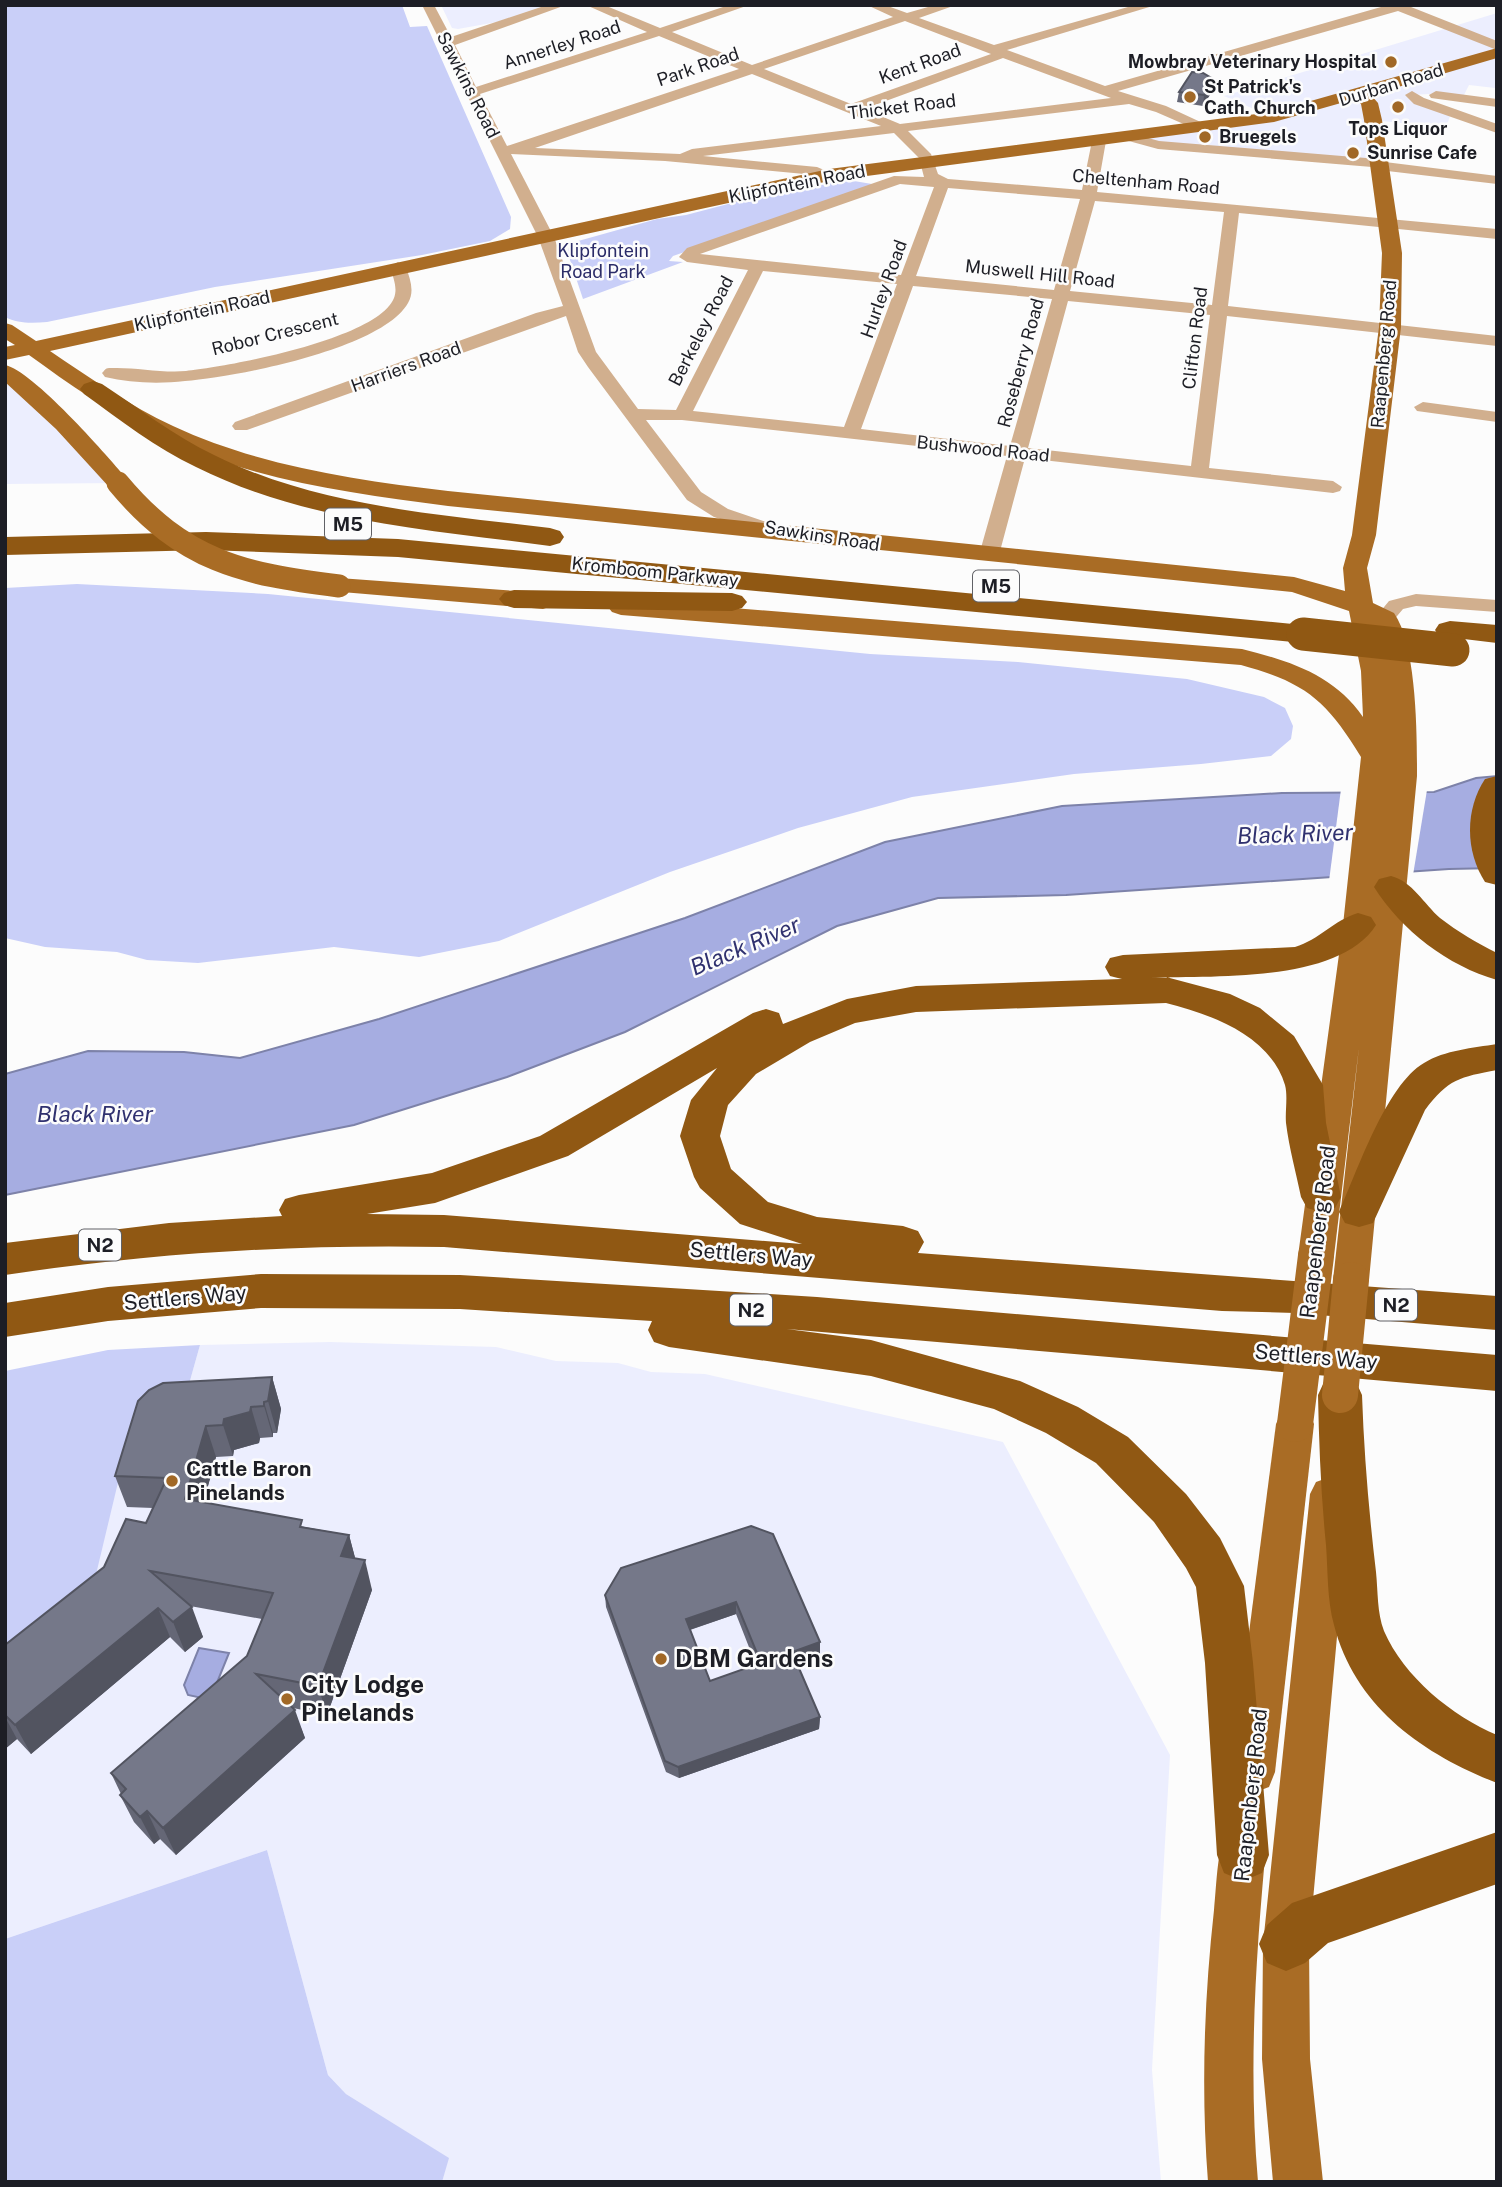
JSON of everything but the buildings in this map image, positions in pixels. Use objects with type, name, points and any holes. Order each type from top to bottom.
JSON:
[{"type":"highway","points":[[102,381],[206,462],[252,482],[303,498],[376,512],[691,556]]},
{"type":"highway","name":"Kromboom Parkway","points":[[115,516],[356,524],[691,556],[1303,626]]},
{"type":"highway","name":"Kromboom Parkway","points":[[5,546],[220,541],[398,548],[1151,620],[1303,626]]},
{"type":"highway","points":[[513,599],[775,603],[1151,620]]},
{"type":"highway","name":"M5","points":[[1303,626],[1451,640],[1497,654]]},
{"type":"highway","name":"M5","points":[[1451,640],[1497,635]]},
{"type":"highway","points":[[1497,786],[1493,792],[1487,820],[1488,850],[1497,874]]},
{"type":"highway","points":[[1381,884],[1435,934],[1462,952],[1497,968]]},
{"type":"highway","points":[[195,1235],[303,1209],[435,1188],[554,1146],[771,1019],[853,986],[937,976],[1295,959],[1320,952],[1358,925]]},
{"type":"highway","points":[[1222,1294],[1105,1262],[817,1233],[754,1213],[714,1177],[700,1136],[710,1100],[743,1064],[797,1033],[847,1012],[916,999],[1166,990],[1217,1003],[1247,1017],[1281,1045],[1304,1085],[1306,1124],[1321,1197]]},
{"type":"highway","points":[[1359,1212],[1393,1134],[1422,1086],[1435,1073],[1467,1062],[1497,1057]]},
{"type":"highway","name":"Settlers Way","points":[[5,1259],[98,1245],[195,1235],[302,1229],[444,1231],[1222,1294],[1497,1313]]},
{"type":"highway","name":"Settlers Way","points":[[5,1320],[108,1304],[248,1292],[311,1290],[460,1293],[817,1314],[1497,1373]]},
{"type":"highway","points":[[460,1293],[602,1322],[735,1337],[871,1357],[1004,1394],[1062,1420],[1112,1450],[1170,1508],[1203,1553],[1220,1586],[1229,1663],[1243,1855]]},
{"type":"highway","points":[[1189,1345],[1375,1382],[1497,1397]]},
{"type":"highway","points":[[1328,1419],[1348,1538],[1359,1629],[1393,1688],[1429,1723],[1472,1751],[1497,1759]]},
{"type":"highway","points":[[1286,1944],[1311,1922],[1497,1858]]},
{"type":"main road","name":"Durban Road","points":[[1202,128],[1274,117],[1497,53]]},
{"type":"main road","name":"Raapenberg Road","points":[[1298,2182],[1286,2059],[1286,1944],[1328,1419],[1317,1244],[1358,925],[1381,884],[1371,785],[1377,697],[1355,568],[1364,536],[1390,327],[1392,253],[1369,103],[1360,94]]},
{"type":"main road","name":"Klipfontein Road","points":[[13,341],[546,237],[829,175],[1202,128]]},
{"type":"main road","points":[[13,341],[102,381],[187,440],[297,475],[379,489],[817,539]]},
{"type":"main road","points":[[5,371],[57,415],[87,445],[146,519],[167,536],[194,551],[260,574],[340,586],[1242,657],[1288,671],[1324,690],[1350,716],[1374,756]]},
{"type":"main road","name":"Raapenberg Road","points":[[1233,2182],[1229,2150],[1228,2037],[1243,1855],[1328,1419],[1354,1251],[1359,1212],[1381,884],[1402,788],[1404,732],[1397,662],[1364,536]]},
{"type":"main road","name":"Sawkins Road","points":[[817,539],[1294,585],[1360,606],[1385,618]]},
{"type":"main road","points":[[1294,585],[1338,580],[1355,568]]},
{"type":"street","name":"Sawkins Road","points":[[428,5],[546,237],[587,352],[685,488],[694,496],[745,523],[817,539]]},
{"type":"street","points":[[447,43],[560,5]]},
{"type":"street","points":[[592,5],[895,127],[929,162],[927,168],[931,176],[943,182]]},
{"type":"street","name":"Annerley Road","points":[[471,93],[743,5]]},
{"type":"street","points":[[873,5],[1104,91],[1161,109],[1202,128]]},
{"type":"street","name":"Park Road","points":[[502,152],[950,5]]},
{"type":"street","name":"Kent Road","points":[[851,109],[997,52],[1150,5]]},
{"type":"street","points":[[1104,91],[1396,6],[1497,46]]},
{"type":"street","points":[[1497,103],[1427,94],[1412,95],[1419,101],[1497,129]]},
{"type":"street","points":[[1129,100],[1161,121],[1171,132]]},
{"type":"street","name":"Thicket Road","points":[[682,159],[692,153],[1129,100]]},
{"type":"street","points":[[1130,137],[1158,145],[1379,165],[1497,180]]},
{"type":"street","name":"Roseberry Road","points":[[989,555],[1088,197],[1098,141]]},
{"type":"street","points":[[502,152],[682,159],[817,171],[829,175]]},
{"type":"street","name":"Cheltenham Road","points":[[900,179],[1497,234]]},
{"type":"street","name":"Muswell Hill Road","points":[[900,179],[693,251],[687,257],[1390,327],[1497,341]]},
{"type":"street","name":"Hurley Road","points":[[850,435],[943,182]]},
{"type":"street","name":"Clifton Road","points":[[1199,472],[1232,209]]},
{"type":"street","name":"Berkeley Road","points":[[681,415],[758,266]]},
{"type":"street","name":"Robor Crescent","points":[[102,381],[208,373],[342,340],[377,325],[399,306],[404,286],[398,267]]},
{"type":"street","name":"Harriers Road","points":[[241,426],[542,317],[572,309]]},
{"type":"street","points":[[1423,407],[1497,417]]},
{"type":"street","name":"Bushwood Road","points":[[633,414],[681,415],[1333,487]]},
{"type":"street","points":[[1385,618],[1396,605],[1416,600],[1497,606]]},
{"type":"shaded area","points":[[441,5],[547,5],[497,22],[458,29],[452,28]]},
{"type":"shaded area","points":[[1497,13],[1495,88],[1469,85],[1462,99],[1428,94],[1413,95],[1451,113],[1446,128],[1373,120],[1378,163],[1158,145],[1130,137],[1272,117],[1224,96]]},
{"type":"shaded area","points":[[5,371],[118,483],[5,484]]},
{"type":"shaded area","points":[[330,1342],[496,1347],[556,1361],[618,1363],[651,1372],[705,1374],[1003,1442],[1170,1755],[1152,2070],[1161,2182],[442,2182],[448,2158],[346,2094],[328,2075],[267,1850],[5,1939],[5,1656],[131,1428],[184,1402],[200,1345]]},
{"type":"green space","points":[[5,5],[402,5],[410,27],[427,26],[511,217],[510,229],[490,241],[422,255],[215,287],[47,322],[26,323],[5,317]]},
{"type":"green space","name":"Klipfontein Road Park","points":[[848,180],[878,185],[673,256],[669,261],[683,262],[583,299],[567,251],[571,243],[657,219]]},
{"type":"green space","points":[[77,584],[268,594],[870,654],[1018,662],[1187,679],[1264,697],[1285,708],[1293,726],[1291,739],[1271,756],[1074,774],[912,797],[798,828],[670,872],[499,941],[419,957],[334,947],[198,963],[147,960],[117,952],[45,947],[5,938],[5,588]]},
{"type":"green space","points":[[200,1345],[184,1402],[131,1428],[93,1587],[5,1656],[5,1371],[108,1350]]},
{"type":"green space","points":[[267,1850],[328,2075],[346,2094],[449,2158],[442,2182],[5,2182],[5,1939]]},
{"type":"water","name":"Black River","points":[[1497,776],[1497,868],[1066,895],[938,898],[837,926],[625,1032],[507,1077],[354,1125],[5,1195],[5,1074],[88,1051],[184,1052],[240,1058],[379,1019],[685,918],[885,842],[1062,806],[1282,793],[1434,792],[1476,778]]},
{"type":"water","points":[[199,1648],[229,1653],[214,1690],[202,1698],[188,1695],[184,1685]]},
{"type":"pier","points":[[1341,789],[1427,790],[1413,875],[1329,881]]},
{"type":"place","name":"Mowbray Veterinary Hospital","points":[[1391,62]]},
{"type":"place","name":"St Patrick's Cath. Church","points":[[1190,97]]},
{"type":"place","name":"Tops Liquor","points":[[1398,107]]},
{"type":"place","name":"Bruegels","points":[[1205,137]]},
{"type":"place","name":"Sunrise Cafe","points":[[1353,153]]},
{"type":"place","name":"Cattle Baron Pinelands","points":[[172,1481]]},
{"type":"place","name":"DBM Gardens","points":[[661,1659]]},
{"type":"place","name":"City Lodge Pinelands","points":[[287,1699]]}]
